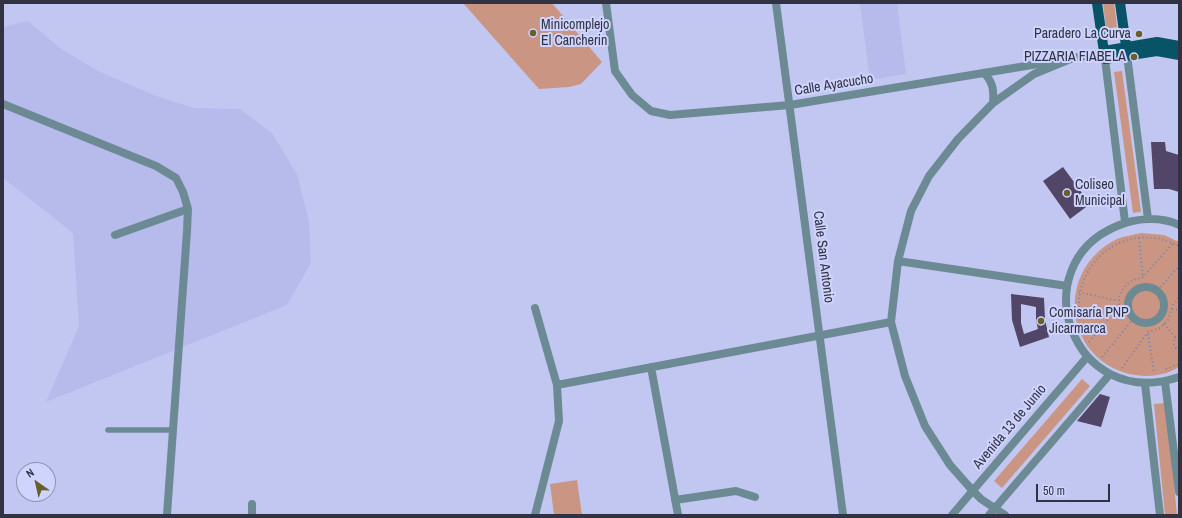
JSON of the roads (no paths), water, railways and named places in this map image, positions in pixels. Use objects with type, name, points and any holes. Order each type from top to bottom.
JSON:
[{"type":"main road","points":[[1097,3],[1104,54],[1127,51],[1157,51],[1179,55]]},
{"type":"main road","points":[[1120,3],[1127,51]]},
{"type":"main road","points":[[1127,51],[1157,42],[1179,46]]},
{"type":"street","name":"Calle Ayacucho","points":[[606,3],[615,71],[632,95],[651,111],[670,115],[790,105],[1073,58]]},
{"type":"street","name":"Calle San Antonio","points":[[776,3],[843,515]]},
{"type":"street","points":[[1127,51],[1148,219]]},
{"type":"street","points":[[1005,515],[980,499],[950,466],[925,426],[905,376],[891,322],[898,260],[911,211],[929,176],[958,139],[993,103],[1034,74],[1073,58],[1104,54],[1125,222]]},
{"type":"street","points":[[984,73],[990,79],[993,86],[993,103]]},
{"type":"street","points":[[3,104],[156,166],[176,178],[183,192],[188,208],[166,515]]},
{"type":"street","points":[[115,235],[188,208]]},
{"type":"street","points":[[1179,225],[1172,222],[1148,219],[1125,222],[1108,229],[1094,240],[1082,253],[1073,269],[1068,286],[1066,305],[1069,324],[1076,341],[1087,357],[1110,374],[1124,380],[1145,384],[1165,382],[1179,377]]},
{"type":"street","points":[[898,260],[1068,286]]},
{"type":"street","points":[[1147,286],[1158,290],[1165,304],[1164,309],[1158,318],[1149,323],[1138,321],[1128,309],[1129,298],[1132,293],[1141,287],[1147,286]]},
{"type":"street","points":[[535,308],[557,385],[559,421],[535,515]]},
{"type":"street","points":[[557,385],[891,322]]},
{"type":"street","name":"Avenida 13 de Junio","points":[[952,515],[1087,357]]},
{"type":"street","points":[[651,367],[678,515]]},
{"type":"street","points":[[989,515],[1110,374]]},
{"type":"street","points":[[1165,382],[1179,492]]},
{"type":"street","points":[[1145,384],[1160,515]]},
{"type":"street","points":[[675,500],[736,491],[755,497]]},
{"type":"street","points":[[252,504],[252,515]]},
{"type":"lane","points":[[108,430],[172,430]]},
{"type":"place","name":"Minicomplejo El Cancherin","points":[[533,33]]},
{"type":"place","name":"Paradero La Curva","points":[[1139,34]]},
{"type":"place","name":"PIZZARIA FIABELA","points":[[1134,57]]},
{"type":"place","name":"Coliseo Municipal","points":[[1067,193]]},
{"type":"place","name":"Comisaría PNP Jicarmarca","points":[[1041,321]]}]
